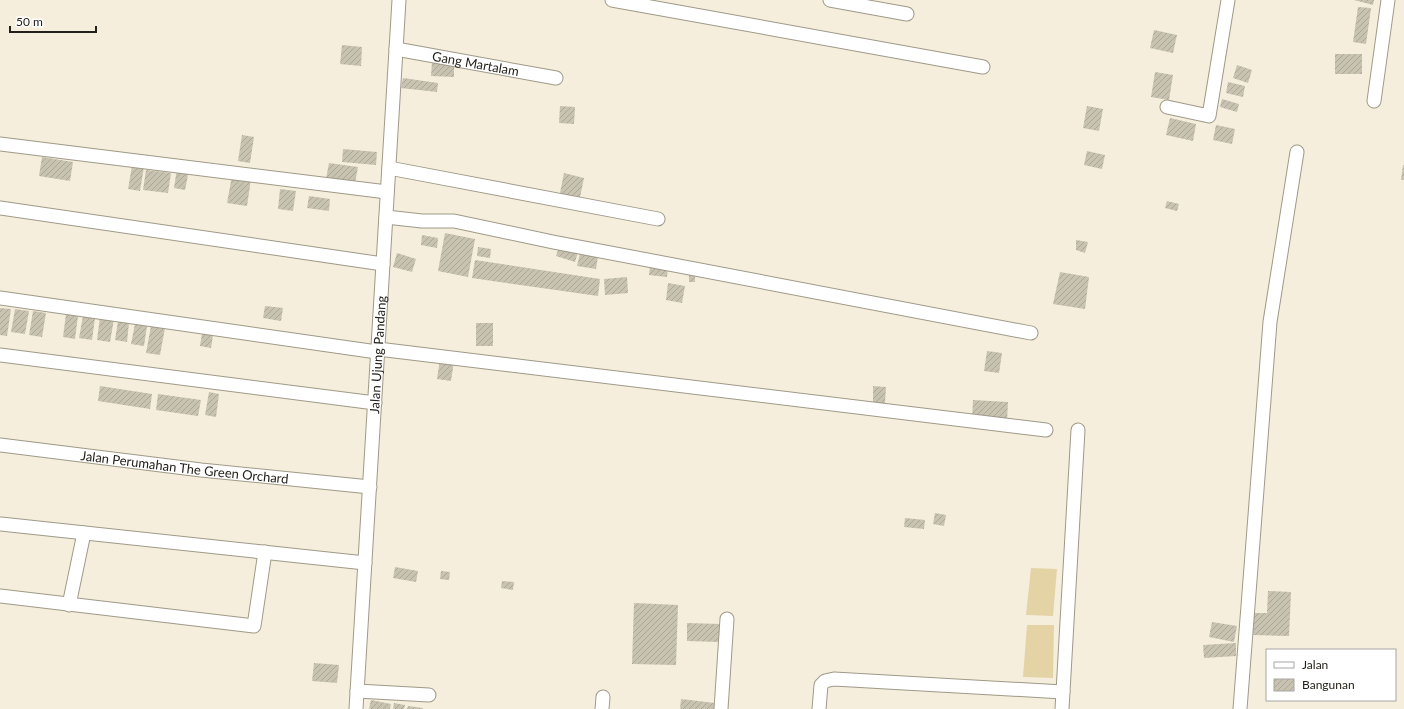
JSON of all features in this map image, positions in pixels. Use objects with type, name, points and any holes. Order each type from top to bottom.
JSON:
[{"type":"street","name":"Jalan Ujung Pandang","points":[[356,709],[399,0]]},
{"type":"street","points":[[612,0],[983,67]]},
{"type":"street","points":[[830,0],[907,14]]},
{"type":"street","points":[[1167,107],[1209,116],[1228,0]]},
{"type":"street","points":[[1374,101],[1388,0]]},
{"type":"street","name":"Gang Martalam","points":[[396,49],[556,78]]},
{"type":"street","points":[[0,144],[387,192]]},
{"type":"street","points":[[1240,709],[1270,322],[1297,152]]},
{"type":"street","points":[[389,168],[658,218]]},
{"type":"street","points":[[0,208],[139,227],[383,264]]},
{"type":"street","points":[[386,217],[422,221],[454,221],[553,242],[1031,333]]},
{"type":"street","points":[[0,298],[378,350],[1046,430]]},
{"type":"street","points":[[0,355],[375,403]]},
{"type":"street","points":[[1062,709],[1078,430]]},
{"type":"street","name":"Jalan Perumahan The Green Orchard","points":[[0,445],[201,470],[370,487]]},
{"type":"street","points":[[1,524],[365,563]]},
{"type":"street","points":[[69,604],[84,533]]},
{"type":"street","points":[[0,596],[254,626],[265,552]]},
{"type":"street","points":[[722,709],[727,619]]},
{"type":"street","points":[[819,709],[821,685],[826,681],[834,679],[1063,692]]},
{"type":"street","points":[[357,691],[429,694]]},
{"type":"shaded area","points":[[1031,568],[1057,569],[1053,616],[1026,615]]},
{"type":"shaded area","points":[[1027,625],[1054,625],[1053,678],[1023,677]]},
{"type":"building","points":[[1354,0],[1374,0],[1373,5]]},
{"type":"building","points":[[1358,7],[1371,8],[1366,44],[1353,42]]},
{"type":"building","points":[[1154,30],[1177,35],[1173,53],[1150,48]]},
{"type":"building","points":[[342,45],[362,47],[361,66],[340,64]]},
{"type":"building","points":[[1335,54],[1362,54],[1362,74],[1335,74]]},
{"type":"building","points":[[432,62],[454,63],[454,77],[431,76]]},
{"type":"building","points":[[1237,65],[1252,70],[1248,83],[1233,78]]},
{"type":"building","points":[[1155,72],[1173,75],[1169,100],[1151,97]]},
{"type":"building","points":[[403,78],[438,83],[437,92],[401,88]]},
{"type":"building","points":[[1228,82],[1245,86],[1243,97],[1226,93]]},
{"type":"building","points":[[1222,99],[1239,104],[1237,112],[1220,107]]},
{"type":"building","points":[[560,106],[575,107],[574,124],[559,123]]},
{"type":"building","points":[[1087,106],[1103,109],[1099,131],[1083,128]]},
{"type":"building","points":[[1170,118],[1196,124],[1193,141],[1166,135]]},
{"type":"building","points":[[1216,125],[1235,129],[1232,144],[1213,140]]},
{"type":"building","points":[[242,135],[254,137],[250,163],[238,161]]},
{"type":"building","points":[[343,149],[377,152],[376,165],[342,162]]},
{"type":"building","points":[[1087,151],[1105,155],[1102,169],[1084,165]]},
{"type":"building","points":[[42,157],[73,162],[70,181],[39,176]]},
{"type":"building","points":[[329,163],[358,167],[355,183],[326,179]]},
{"type":"building","points":[[1403,165],[1404,180],[1401,180]]},
{"type":"building","points":[[132,166],[144,167],[140,191],[128,189]]},
{"type":"building","points":[[177,168],[189,170],[185,190],[174,188]]},
{"type":"building","points":[[146,170],[171,173],[168,193],[143,190]]},
{"type":"building","points":[[564,173],[584,178],[579,202],[559,198]]},
{"type":"building","points":[[232,176],[251,179],[247,206],[227,203]]},
{"type":"building","points":[[280,189],[296,191],[293,211],[278,209]]},
{"type":"building","points":[[309,196],[330,199],[329,211],[307,208]]},
{"type":"building","points":[[1167,201],[1179,204],[1177,211],[1165,208]]},
{"type":"building","points":[[445,233],[475,239],[468,277],[438,271]]},
{"type":"building","points":[[422,235],[438,238],[437,248],[421,245]]},
{"type":"building","points":[[1076,240],[1088,242],[1085,253],[1076,250]]},
{"type":"building","points":[[478,247],[491,249],[490,258],[477,256]]},
{"type":"building","points":[[559,247],[578,252],[575,262],[556,256]]},
{"type":"building","points":[[397,253],[416,259],[412,272],[393,267]]},
{"type":"building","points":[[580,253],[598,256],[596,269],[577,266]]},
{"type":"building","points":[[475,260],[600,279],[598,296],[472,278]]},
{"type":"building","points":[[650,266],[668,267],[667,277],[649,275]]},
{"type":"building","points":[[1060,272],[1089,277],[1085,309],[1053,304]]},
{"type":"building","points":[[689,275],[695,276],[695,282],[689,282]]},
{"type":"building","points":[[627,277],[628,293],[605,295],[604,279]]},
{"type":"building","points":[[668,283],[685,286],[682,303],[666,300]]},
{"type":"building","points":[[265,306],[283,308],[281,321],[263,318]]},
{"type":"building","points":[[0,308],[11,309],[7,336],[0,335]]},
{"type":"building","points":[[15,309],[29,311],[25,334],[11,332]]},
{"type":"building","points":[[33,311],[46,313],[42,337],[29,335]]},
{"type":"building","points":[[66,314],[78,316],[75,339],[63,337]]},
{"type":"building","points":[[83,316],[95,318],[92,340],[79,338]]},
{"type":"building","points":[[100,317],[114,319],[110,342],[97,340]]},
{"type":"building","points":[[118,321],[129,323],[127,342],[115,340]]},
{"type":"building","points":[[476,323],[493,323],[493,346],[476,346]]},
{"type":"building","points":[[135,324],[147,326],[144,346],[131,344]]},
{"type":"building","points":[[151,326],[165,328],[160,355],[146,353]]},
{"type":"building","points":[[202,333],[213,335],[211,348],[200,346]]},
{"type":"building","points":[[987,351],[1002,353],[999,373],[984,371]]},
{"type":"building","points":[[440,359],[454,361],[451,381],[437,379]]},
{"type":"building","points":[[100,386],[152,394],[150,409],[98,401]]},
{"type":"building","points":[[873,386],[886,387],[885,403],[873,403]]},
{"type":"building","points":[[209,392],[219,394],[216,417],[205,415]]},
{"type":"building","points":[[158,394],[201,400],[198,416],[156,410]]},
{"type":"building","points":[[973,400],[1008,402],[1007,421],[972,420]]},
{"type":"building","points":[[935,513],[946,515],[944,526],[933,524]]},
{"type":"building","points":[[905,518],[925,520],[924,529],[904,527]]},
{"type":"building","points":[[395,567],[418,571],[416,582],[393,578]]},
{"type":"building","points":[[441,571],[450,572],[449,580],[440,579]]},
{"type":"building","points":[[502,581],[514,582],[513,590],[501,588]]},
{"type":"building","points":[[1268,591],[1291,592],[1289,636],[1253,635],[1254,613],[1267,613]]},
{"type":"building","points":[[634,603],[678,605],[676,665],[632,664]]},
{"type":"building","points":[[1212,622],[1237,626],[1234,642],[1209,637]]},
{"type":"building","points":[[687,623],[720,624],[719,642],[687,641]]},
{"type":"building","points":[[1236,643],[1236,656],[1204,658],[1203,645]]},
{"type":"building","points":[[314,663],[339,665],[337,683],[312,681]]},
{"type":"building","points":[[681,699],[715,703],[715,709],[680,709]]},
{"type":"building","points":[[371,700],[391,704],[390,709],[369,709]]},
{"type":"building","points":[[394,703],[405,705],[404,709],[393,709]]},
{"type":"building","points":[[408,706],[423,708],[423,709],[407,709]]}]
